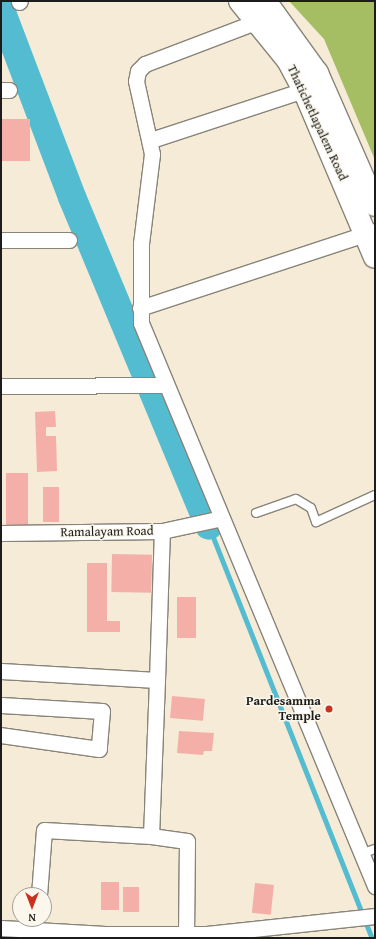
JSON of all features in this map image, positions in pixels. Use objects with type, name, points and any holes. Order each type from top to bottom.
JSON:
[{"type":"main road","name":"Thatichetlapalem Road","points":[[240,1],[261,11],[317,73],[375,205]]},
{"type":"main road","name":"Thatichetlapalem Road","points":[[261,11],[304,90],[370,233],[375,257]]},
{"type":"street","points":[[261,11],[145,64],[138,70],[136,81],[150,140],[152,165],[141,243],[140,308],[146,338],[166,385],[212,521],[368,852],[375,886]]},
{"type":"street","points":[[150,140],[304,90]]},
{"type":"street","points":[[140,308],[370,233]]},
{"type":"street","points":[[1,240],[69,240]]},
{"type":"street","points":[[1,386],[166,385]]},
{"type":"street","name":"Ramalayam Road","points":[[1,533],[162,531],[212,521]]},
{"type":"street","points":[[151,836],[162,531]]},
{"type":"street","points":[[1,671],[157,680]]},
{"type":"street","points":[[1,705],[102,711],[99,749],[1,735]]},
{"type":"street","points":[[40,887],[44,830],[151,836],[187,841],[186,934]]},
{"type":"street","points":[[52,925],[207,936],[317,931],[351,920],[373,916]]},
{"type":"street","points":[[1,928],[12,927]]},
{"type":"lane","points":[[256,512],[296,499],[311,508],[316,522],[375,495]]},
{"type":"green space","points":[[289,1],[375,1],[375,160],[324,39]]},
{"type":"building","points":[[1,119],[30,119],[30,161],[1,161]]},
{"type":"building","points":[[55,411],[56,427],[46,427],[46,436],[56,436],[57,471],[37,472],[35,412]]},
{"type":"building","points":[[6,473],[28,473],[28,532],[6,532]]},
{"type":"building","points":[[43,487],[59,487],[59,522],[43,522]]},
{"type":"building","points":[[112,554],[152,555],[151,593],[111,592]]},
{"type":"building","points":[[87,563],[107,563],[107,621],[120,621],[120,632],[87,632]]},
{"type":"building","points":[[177,597],[196,597],[196,638],[177,638]]},
{"type":"building","points":[[172,696],[205,699],[203,721],[170,718]]},
{"type":"building","points":[[179,731],[214,733],[212,751],[204,751],[203,755],[177,753]]},
{"type":"building","points":[[101,882],[119,882],[119,910],[101,910]]},
{"type":"building","points":[[255,883],[274,885],[271,915],[252,913]]},
{"type":"building","points":[[123,887],[139,887],[139,912],[123,912]]},
{"type":"waterway","points":[[1,10],[72,197],[209,526]]},
{"type":"waterway","points":[[209,526],[372,938]]},
{"type":"place","name":"Pardesamma Temple","points":[[329,709]]}]
